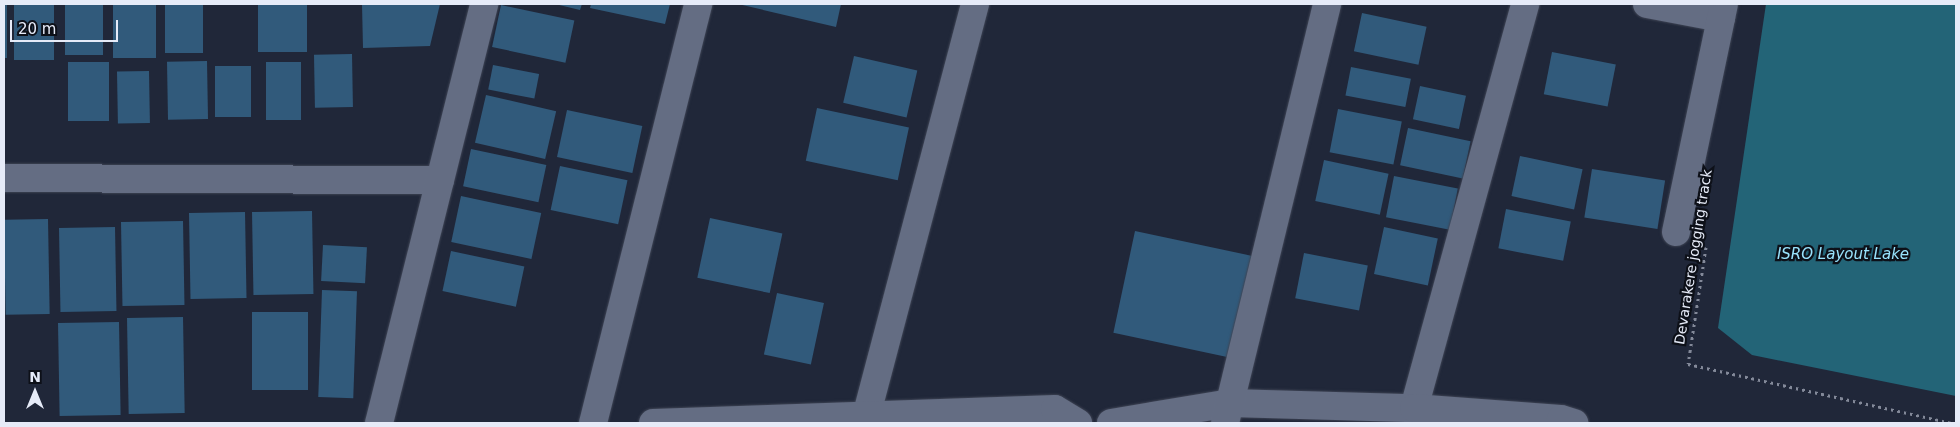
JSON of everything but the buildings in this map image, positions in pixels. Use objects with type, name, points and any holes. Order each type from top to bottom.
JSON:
[{"type":"street","points":[[379,423],[484,4]]},
{"type":"street","points":[[593,423],[698,4]]},
{"type":"street","points":[[867,414],[975,4]]},
{"type":"street","points":[[1228,413],[1327,4]]},
{"type":"street","points":[[1414,408],[1525,4]]},
{"type":"street","points":[[1647,4],[1723,11],[1676,232]]},
{"type":"street","points":[[4,178],[440,180]]},
{"type":"street","points":[[1111,423],[1228,413],[1414,408],[1561,419],[1574,423]]},
{"type":"street","points":[[653,423],[867,414],[1055,409],[1078,423]]},
{"type":"path","name":"Devarakere jogging track","points":[[1708,237],[1688,364],[1953,423]]},
{"type":"water","name":"ISRO Layout Lake","points":[[1766,4],[1956,4],[1956,396],[1752,355],[1718,328]]}]
